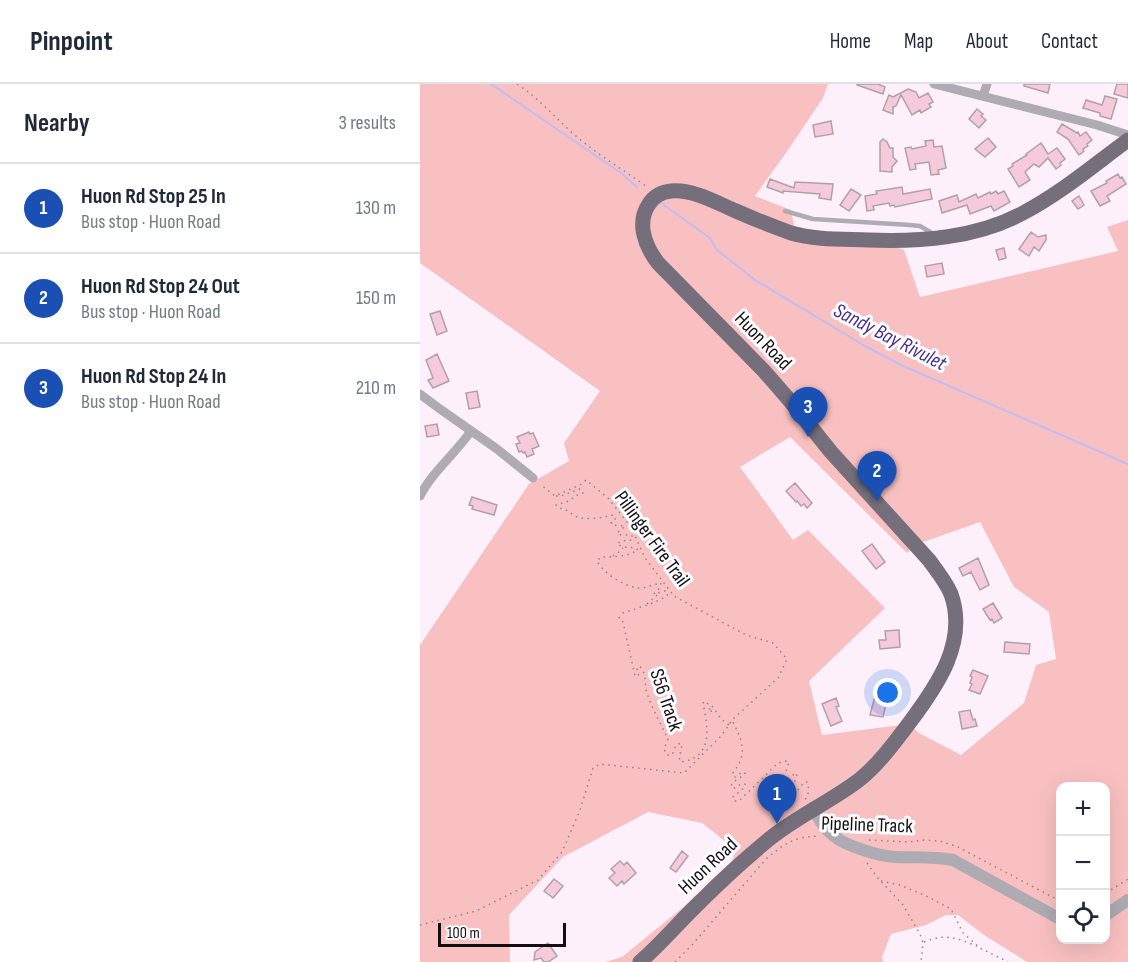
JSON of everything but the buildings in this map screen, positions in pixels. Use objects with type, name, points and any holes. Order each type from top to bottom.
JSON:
[{"type":"main road","points":[[657,195],[673,191],[690,193],[778,228],[814,237],[886,240],[935,238],[993,226],[1022,214],[1057,192],[1128,140]]},
{"type":"main road","name":"Huon Road","points":[[640,962],[749,856],[807,808],[846,789],[869,771],[896,740],[934,688],[942,674],[955,634],[955,613],[951,595],[929,560],[831,452],[770,378],[652,255],[645,240],[643,219],[647,206],[657,195]]},
{"type":"street","points":[[934,84],[1128,135]]},
{"type":"street","points":[[983,96],[987,84]]},
{"type":"street","points":[[420,394],[533,478]]},
{"type":"street","points":[[420,496],[471,431]]},
{"type":"street","points":[[807,808],[833,836],[842,842],[867,845],[894,858],[920,856],[953,861],[1056,917]]},
{"type":"street","points":[[1110,912],[1128,900]]},
{"type":"lane","points":[[786,211],[813,219],[910,225],[932,232],[935,238]]},
{"type":"path","points":[[517,84],[548,108],[587,145],[657,195]]},
{"type":"path","points":[[533,478],[555,496],[582,490],[583,493],[556,505],[559,508],[566,509],[579,518],[615,516],[615,521],[611,523],[625,526],[617,533],[631,535],[632,540],[621,541],[617,544],[638,550],[629,554],[601,557],[597,561],[613,578],[637,588],[661,583],[660,588],[654,594],[657,594],[646,606]]},
{"type":"path","name":"Pillinger Fire Trail","points":[[420,925],[476,911],[538,880],[562,852],[580,810],[593,768],[600,764],[684,773],[722,735],[732,720],[778,678],[788,659],[772,643],[746,635],[674,596],[645,558],[631,527],[608,498],[586,480],[555,496]]},
{"type":"path","points":[[611,557],[623,547]]},
{"type":"path","name":"S56 Track","points":[[657,594],[665,591],[668,593],[667,596],[646,606],[623,613],[619,618],[623,622],[635,676],[639,674],[637,669],[639,666],[642,667],[647,693],[668,739],[664,749],[667,755],[672,755],[676,745],[681,743],[682,747],[678,757],[680,762],[688,761],[702,750],[708,729],[703,703],[705,701],[711,713],[712,706],[722,720],[729,725]]},
{"type":"path","points":[[732,720],[740,736],[743,753],[741,763],[732,774],[735,777],[742,772],[745,773],[732,783],[731,787],[735,788],[745,784],[745,787],[733,797],[734,801],[739,801],[778,764],[786,761],[789,762],[781,779],[782,783],[785,784],[795,773],[797,777],[789,791],[779,800],[792,796],[804,782],[807,782],[809,791],[807,808]]},
{"type":"path","name":"Pipeline Track","points":[[675,962],[766,859],[780,847],[801,837],[833,836]]},
{"type":"path","name":"Pipeline Track","points":[[867,845],[924,840],[940,841],[958,847],[1056,899]]},
{"type":"path","points":[[867,845],[867,863],[903,905],[920,934],[923,943],[921,962]]},
{"type":"path","points":[[1110,890],[1128,879]]},
{"type":"path","points":[[881,881],[900,885],[951,909],[963,933],[980,948]]},
{"type":"path","points":[[923,943],[937,937],[956,938],[1008,962]]},
{"type":"shaded area","points":[[420,84],[828,84],[823,98],[755,196],[791,210],[796,234],[876,240],[904,250],[920,297],[1118,251],[1107,227],[1128,220],[1128,962],[1027,962],[984,935],[958,915],[946,915],[926,925],[891,934],[882,957],[883,962],[605,962],[622,957],[687,904],[726,877],[736,850],[702,823],[648,812],[563,857],[509,915],[510,962],[420,962],[420,645],[529,484],[569,461],[564,443],[600,391],[420,263]],"holes":[[[790,437],[907,553],[915,545],[980,522],[1014,587],[1049,612],[1056,659],[1036,665],[1024,703],[961,755],[919,733],[909,724],[822,735],[809,681],[885,608],[808,530],[793,540],[740,467]]]},
{"type":"waterway","name":"Sandy Bay Rivulet","points":[[491,84],[621,173],[637,187]]},
{"type":"waterway","name":"Sandy Bay Rivulet","points":[[661,203],[710,238],[716,249],[755,280],[865,346],[901,365],[1128,464]]},
{"type":"place","name":"Huon Rd Stop 24 In","points":[[808,437]]},
{"type":"place","name":"Huon Rd Stop 24 Out","points":[[877,501]]},
{"type":"place","name":"Huon Rd Stop 25 In","points":[[777,824]]}]
